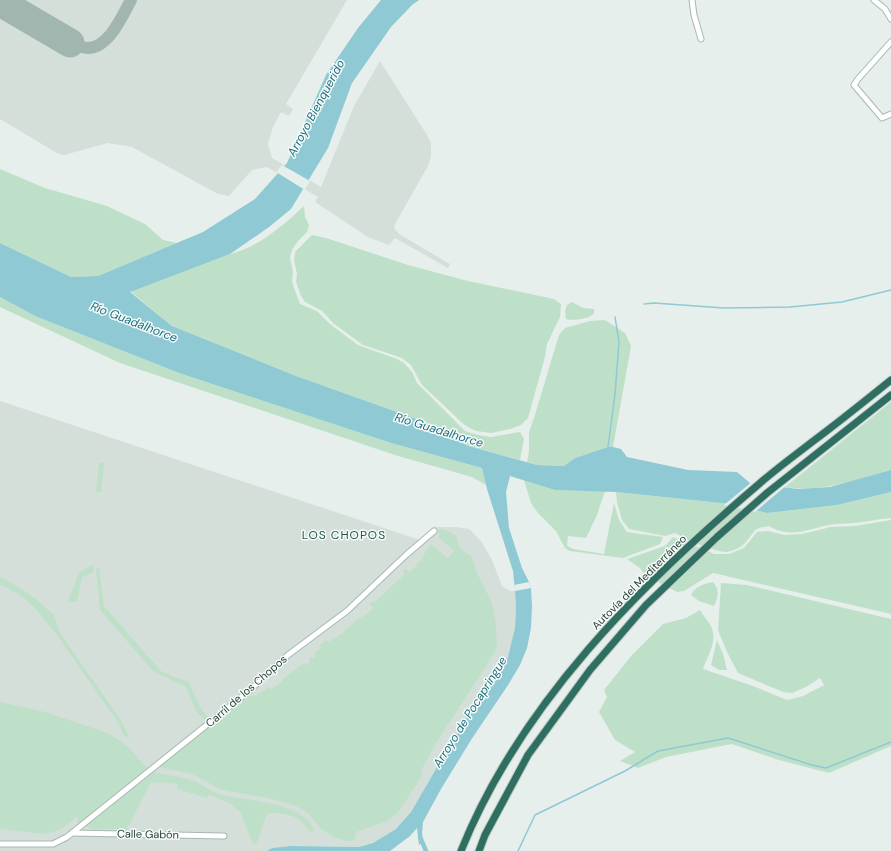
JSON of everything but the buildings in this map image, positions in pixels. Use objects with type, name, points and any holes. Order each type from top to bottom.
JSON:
[{"type":"highway","name":"Autovía del Mediterráneo","points":[[461,851],[495,780],[532,722],[576,664],[632,602],[704,533],[759,484],[891,380]]},
{"type":"highway","name":"Autovía del Mediterráneo","points":[[479,851],[485,835],[528,755],[590,670],[646,605],[717,537],[767,493],[891,395]]},
{"type":"street","points":[[692,0],[694,15],[701,39]]},
{"type":"street","points":[[874,0],[885,9],[891,19]]},
{"type":"street","points":[[891,42],[858,78],[854,85],[882,118],[891,114]]},
{"type":"street","name":"Carril de los Chopos","points":[[0,844],[53,844],[72,833],[249,691],[288,655],[346,611],[434,531]]},
{"type":"street","name":"Calle Gabón","points":[[72,833],[224,836]]},
{"type":"shaded area","points":[[0,0],[347,0],[286,104],[293,109],[289,116],[281,112],[273,127],[268,144],[272,158],[321,187],[354,106],[380,61],[431,143],[431,156],[428,166],[394,228],[399,234],[450,264],[448,268],[395,238],[389,245],[368,237],[315,202],[318,197],[267,167],[252,170],[229,196],[218,194],[132,147],[108,143],[64,155],[57,153],[0,119]]},
{"type":"shaded area","points":[[0,401],[420,540],[434,527],[456,527],[469,529],[481,541],[492,560],[502,586],[510,591],[515,591],[515,628],[508,657],[500,671],[462,724],[411,812],[396,829],[373,843],[359,847],[290,846],[272,848],[267,851],[0,851]]},
{"type":"green space","points":[[0,169],[45,188],[107,206],[145,224],[163,240],[177,243],[98,276],[71,277],[0,243]]},
{"type":"green space","points":[[304,206],[305,217],[309,225],[307,232],[293,248],[290,257],[293,272],[292,282],[300,304],[317,311],[330,324],[358,345],[404,363],[412,372],[417,383],[465,431],[491,437],[520,432],[524,439],[520,460],[468,446],[425,422],[296,376],[172,326],[130,291],[250,247],[270,235]]},
{"type":"green space","points":[[312,235],[326,238],[408,265],[468,281],[554,299],[561,304],[560,317],[547,344],[545,357],[528,418],[521,425],[491,433],[476,431],[466,426],[422,385],[411,365],[402,358],[363,345],[333,323],[322,311],[305,302],[296,282],[297,274],[294,260],[295,252]]},
{"type":"green space","points":[[0,297],[35,316],[179,373],[391,443],[482,468],[486,485],[472,477],[398,456],[120,363],[0,307]]},
{"type":"green space","points":[[572,302],[583,308],[594,309],[594,313],[583,319],[566,319],[565,311],[567,305]]},
{"type":"green space","points":[[605,320],[625,333],[631,346],[613,447],[608,447],[575,458],[564,466],[537,465],[527,462],[529,452],[529,432],[559,335],[565,328],[590,321]]},
{"type":"green space","points":[[891,402],[891,470],[825,487],[785,487]]},
{"type":"green space","points":[[99,463],[104,463],[101,493],[96,492]]},
{"type":"green space","points":[[524,480],[555,490],[605,491],[597,515],[586,538],[568,536],[567,546],[573,549],[604,554],[614,503],[619,520],[627,532],[663,537],[660,544],[623,558],[570,551],[565,548],[556,531],[538,513],[531,503]]},
{"type":"green space","points":[[616,492],[731,504],[767,513],[837,505],[891,492],[891,518],[859,523],[832,524],[799,532],[785,532],[769,526],[761,527],[755,530],[743,545],[735,550],[726,552],[700,545],[675,533],[665,536],[629,529],[622,520]]},
{"type":"green space","points":[[891,520],[891,614],[713,573],[684,591],[677,592],[645,575],[640,568],[627,559],[665,546],[673,537],[686,544],[702,548],[714,554],[729,554],[744,548],[757,532],[768,531],[785,535],[802,534],[831,527],[855,526]]},
{"type":"green space","points":[[442,529],[456,536],[460,549],[472,557],[477,573],[492,603],[496,625],[497,647],[438,740],[422,769],[421,777],[400,810],[388,821],[356,832],[354,841],[347,841],[334,837],[320,828],[308,813],[296,806],[268,798],[222,790],[192,774],[158,767],[246,695],[253,696],[269,687],[271,689],[304,663],[306,665],[310,662],[309,659],[316,656],[314,654],[321,647],[320,645],[326,640],[328,642],[341,634],[360,617],[361,618],[373,608],[369,604],[373,601],[375,602],[405,574],[402,571],[405,569],[409,572],[417,565],[416,564],[421,560],[430,544],[448,558],[454,551],[438,537],[440,535],[438,532],[439,530]]},
{"type":"green space","points":[[93,565],[94,571],[82,578],[77,602],[68,602],[79,572]]},
{"type":"green space","points":[[99,568],[104,606],[161,671],[176,678],[188,681],[200,707],[210,720],[207,722],[196,711],[186,687],[153,671],[100,610],[96,569]]},
{"type":"green space","points":[[0,577],[36,599],[54,615],[60,633],[122,722],[129,737],[124,736],[119,724],[57,635],[33,606],[20,595],[0,584]]},
{"type":"green space","points":[[713,582],[717,588],[718,594],[714,606],[699,601],[691,595],[697,587]]},
{"type":"green space","points":[[721,583],[747,585],[891,619],[891,746],[829,773],[779,760],[732,744],[666,757],[638,768],[620,761],[635,752],[615,740],[599,712],[607,697],[604,690],[632,655],[663,624],[686,618],[700,610],[711,626],[713,632],[712,648],[703,669],[753,686],[787,700],[803,696],[824,685],[820,678],[806,687],[792,693],[783,692],[738,673],[718,630]]},
{"type":"green space","points":[[717,640],[723,654],[727,670],[719,670],[711,665]]},
{"type":"green space","points":[[0,702],[45,712],[105,732],[119,740],[130,749],[147,768],[78,824],[77,816],[62,828],[43,834],[0,829]]},
{"type":"green space","points":[[152,772],[192,780],[222,795],[260,801],[290,809],[302,815],[310,823],[314,833],[295,817],[268,813],[257,842],[253,844],[240,812],[229,803],[209,795],[207,798],[177,789],[177,784],[160,782],[151,782],[127,829],[91,829],[86,826]]},
{"type":"water","points":[[381,0],[419,0],[412,5],[391,27],[352,83],[328,148],[291,209],[269,227],[230,254],[130,292],[172,326],[296,376],[425,422],[468,446],[537,465],[564,466],[575,458],[608,447],[613,447],[621,449],[627,457],[688,470],[737,472],[750,483],[798,489],[830,487],[891,470],[891,492],[837,505],[767,513],[731,504],[616,492],[555,490],[510,476],[506,492],[509,528],[522,568],[531,588],[531,628],[527,648],[520,665],[471,740],[423,822],[423,842],[419,845],[417,828],[410,836],[390,851],[267,851],[272,848],[290,846],[359,847],[373,843],[396,829],[411,812],[462,724],[500,671],[508,657],[515,628],[516,608],[513,571],[487,489],[482,468],[391,443],[179,373],[35,316],[0,297],[0,243],[71,277],[98,276],[203,232],[255,199],[287,163],[326,75],[358,28]]},
{"type":"pier","points":[[282,165],[310,181],[305,190],[276,172]]},
{"type":"pier","points":[[753,481],[787,485],[755,512],[724,505]]},
{"type":"pier","points":[[529,582],[531,588],[515,591],[514,585]]},
{"type":"waterway","points":[[644,304],[654,303],[724,308],[790,307],[842,302],[891,290]]},
{"type":"waterway","points":[[608,447],[615,394],[619,342],[615,317]]},
{"type":"waterway","points":[[518,851],[535,815],[625,771],[658,751],[728,738],[812,765],[826,768],[891,742]]},
{"type":"waterway","points":[[420,837],[426,851]]},
{"type":"taxiway","points":[[70,43],[88,48],[96,47],[102,43],[114,30],[131,0]]},
{"type":"runway","points":[[0,2],[70,43]]},
{"type":"district","name":"LOS CHOPOS","points":[[344,535]]},
{"type":"water label","name":"Arroyo Bienquerido","points":[[316,108]]},
{"type":"water label","name":"Río Guadalhorce","points":[[134,322]]},
{"type":"water label","name":"Río Guadalhorce","points":[[439,430]]},
{"type":"water label","name":"Arroyo de Pocapringue","points":[[470,712]]}]
